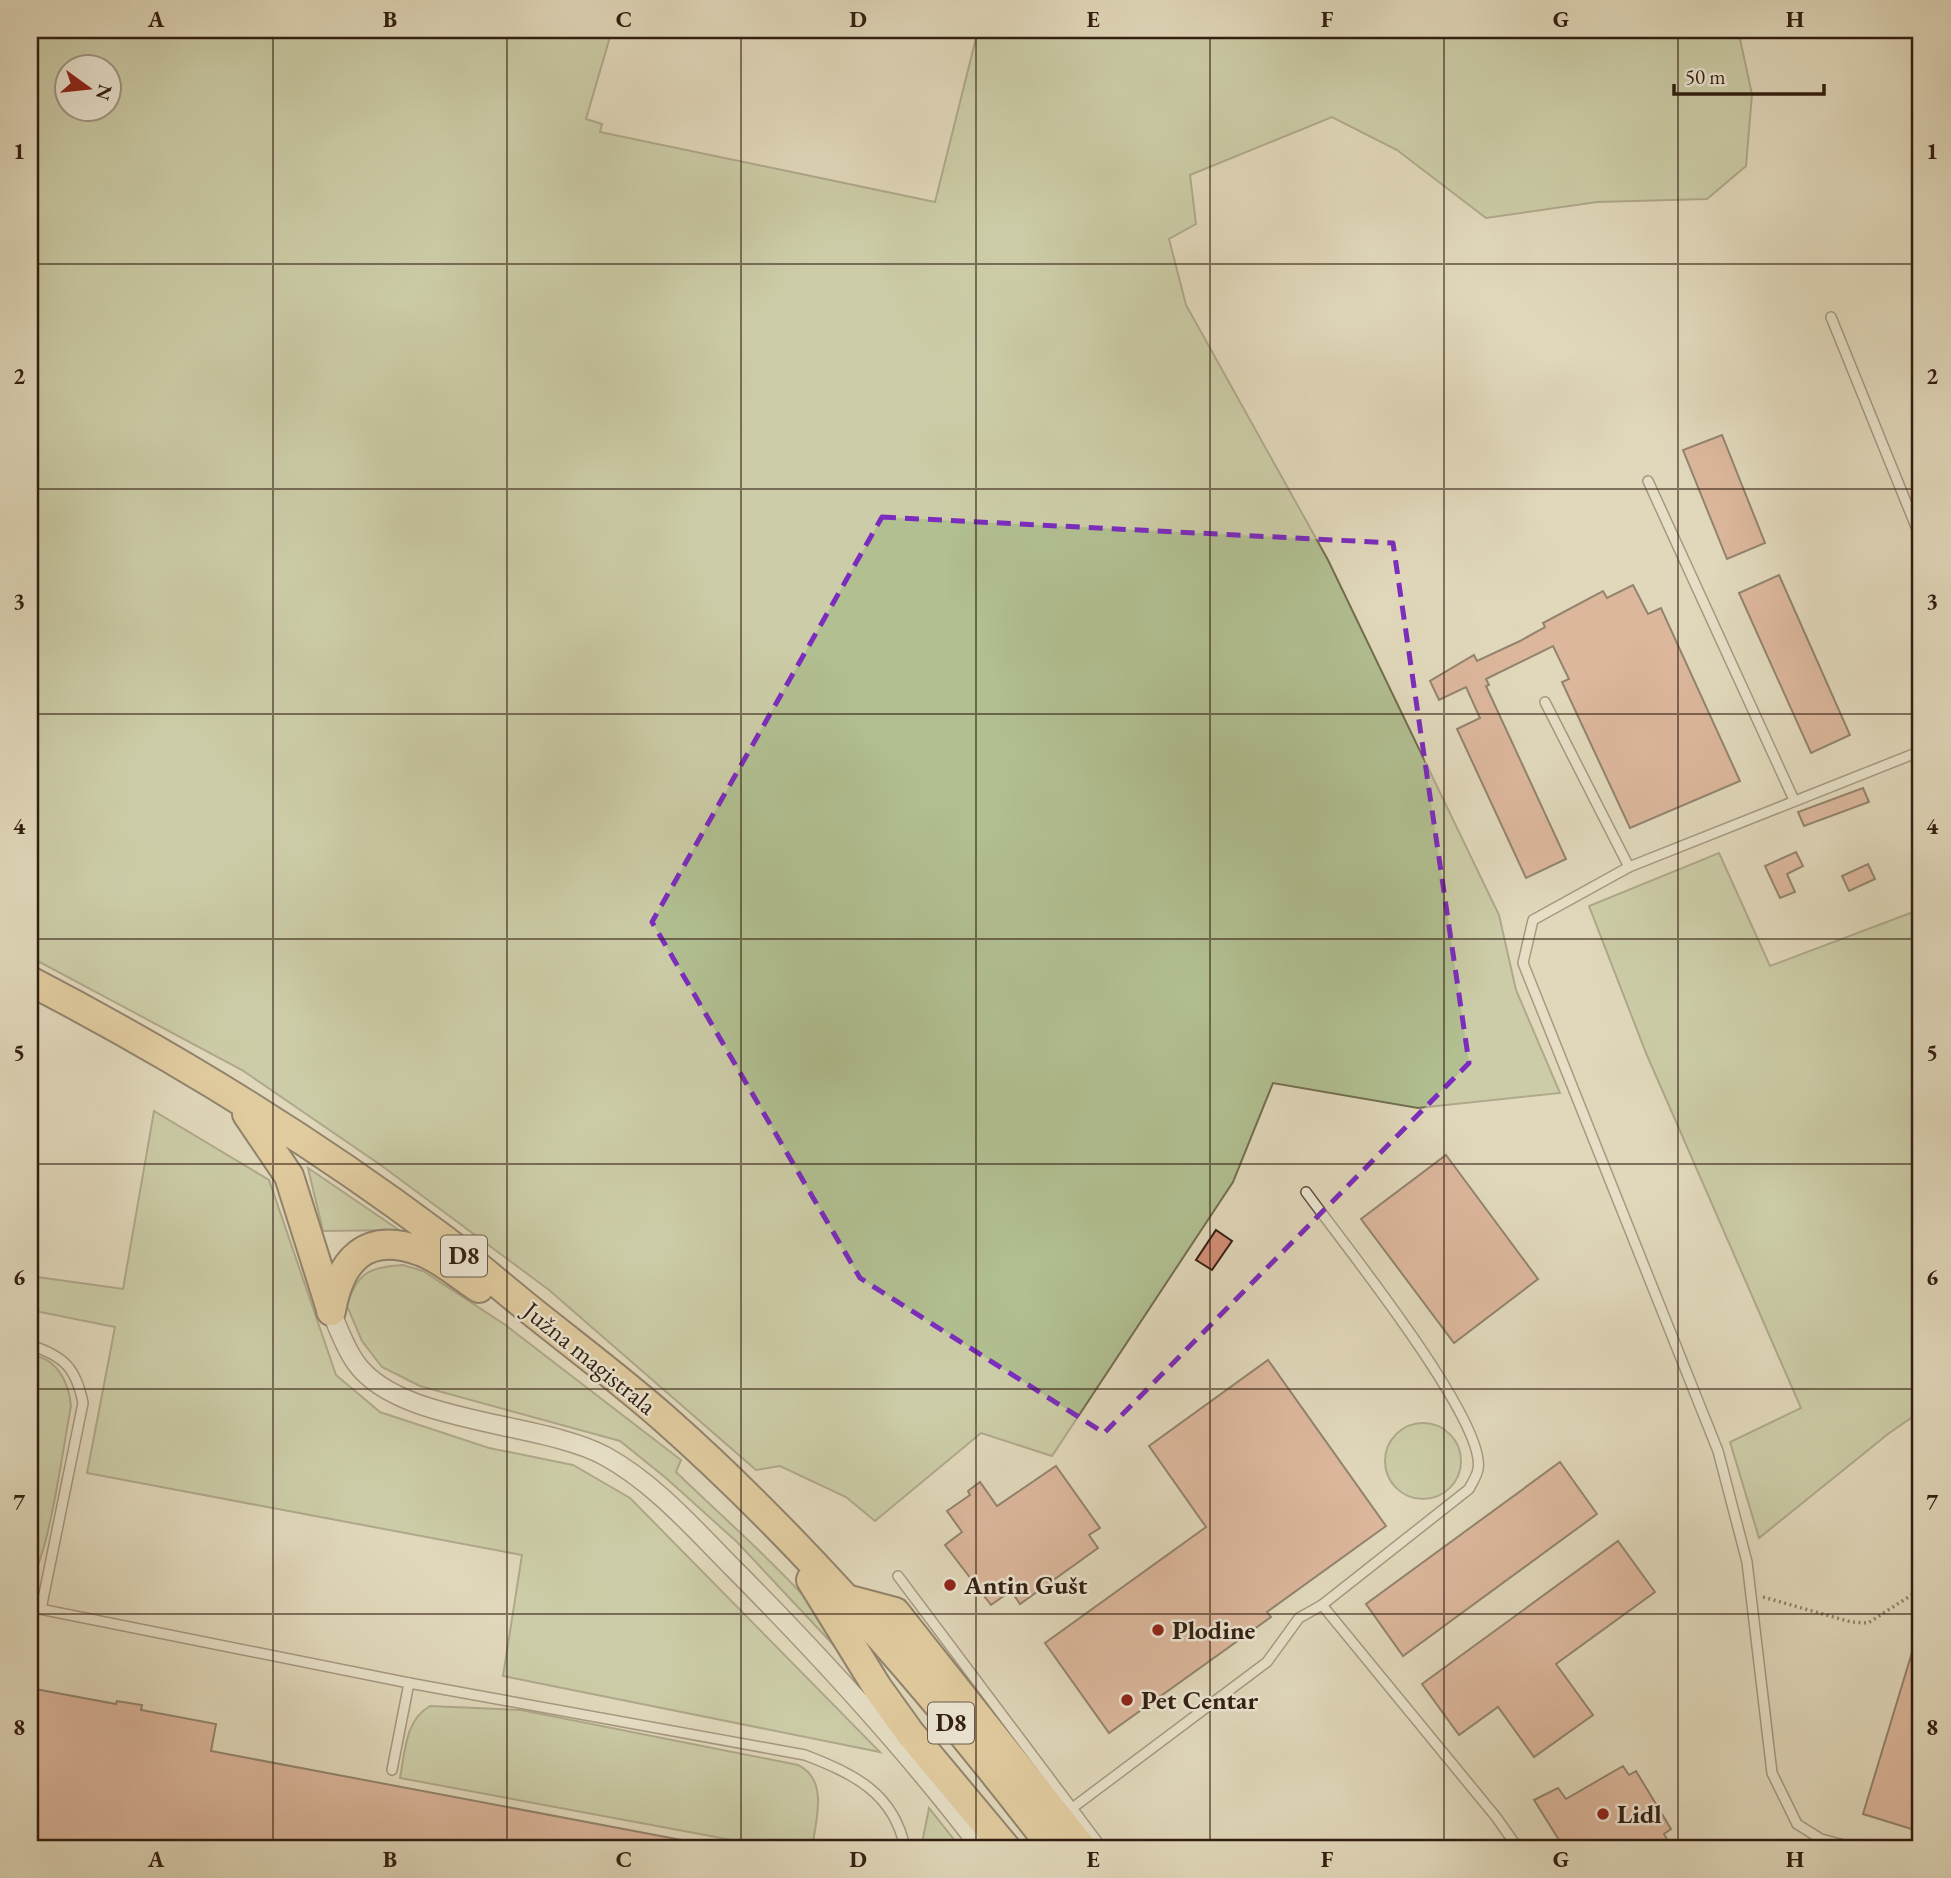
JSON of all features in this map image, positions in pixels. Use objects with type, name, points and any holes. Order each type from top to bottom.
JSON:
[{"type":"main road","name":"Južna magistrala","points":[[30,981],[93,1014],[235,1098],[440,1236],[592,1357],[668,1422],[765,1515],[846,1599],[1013,1796],[1053,1848]]},
{"type":"main road","points":[[235,1098],[273,1148],[289,1176],[331,1311]]},
{"type":"main road","points":[[331,1311],[336,1282],[349,1262],[362,1250],[397,1245],[422,1251],[487,1293],[530,1310]]},
{"type":"main road","points":[[765,1515],[794,1553],[877,1687],[910,1733],[1006,1848]]},
{"type":"main road","points":[[846,1599],[895,1612],[1082,1848]]},
{"type":"street","points":[[331,1311],[356,1364],[372,1380],[396,1394],[429,1407],[578,1445],[604,1455],[632,1473],[697,1531],[838,1676],[916,1764],[981,1848]]},
{"type":"lane","points":[[1831,317],[1921,539]]},
{"type":"lane","points":[[1648,481],[1794,800]]},
{"type":"lane","points":[[1545,702],[1629,867]]},
{"type":"lane","points":[[1856,1848],[1821,1839],[1797,1824],[1772,1773],[1747,1562],[1718,1451],[1523,963],[1533,920],[1629,867],[1921,751]]},
{"type":"lane","points":[[1071,1809],[1267,1662],[1299,1618],[1322,1605],[1469,1489],[1479,1469],[1473,1439],[1451,1391],[1306,1192]]},
{"type":"lane","points":[[30,1345],[52,1352],[63,1360],[79,1386],[82,1404],[41,1609]]},
{"type":"lane","points":[[898,1576],[1102,1848]]},
{"type":"lane","points":[[1322,1605],[1496,1817],[1518,1848]]},
{"type":"lane","points":[[30,1608],[409,1683],[805,1755],[848,1774],[885,1801],[900,1824],[905,1848]]},
{"type":"lane","points":[[392,1770],[409,1683]]},
{"type":"path","points":[[1751,1593],[1851,1622],[1868,1623],[1921,1589]]},
{"type":"highlighted area","points":[[882,517],[1393,543],[1469,1063],[1104,1433],[860,1278],[652,922]]},
{"type":"green space","points":[[30,30],[612,30],[586,119],[602,124],[600,132],[935,202],[978,30],[1738,30],[1752,94],[1746,166],[1707,199],[1597,202],[1486,218],[1397,150],[1332,117],[1190,175],[1196,224],[1169,239],[1186,305],[1328,560],[1499,915],[1516,990],[1560,1093],[1418,1108],[1273,1083],[1233,1182],[1052,1456],[981,1433],[875,1521],[846,1497],[780,1466],[756,1470],[549,1290],[382,1166],[242,1070],[30,957]]},
{"type":"green space","points":[[1719,853],[1770,966],[1921,909],[1921,1411],[1888,1434],[1759,1538],[1730,1442],[1801,1408],[1646,1053],[1589,906]]},
{"type":"green space","points":[[154,1111],[269,1180],[336,1375],[380,1412],[489,1448],[573,1465],[630,1498],[880,1752],[503,1676],[522,1555],[87,1473],[115,1327],[30,1310],[30,1276],[123,1289]]},
{"type":"green space","points":[[308,1168],[399,1230],[323,1231]]},
{"type":"green space","points":[[403,1265],[423,1271],[504,1324],[681,1460],[676,1472],[806,1598],[851,1654],[871,1685],[737,1542],[620,1441],[420,1386],[382,1367],[362,1341],[347,1306],[355,1286],[366,1274],[382,1267]]},
{"type":"green space","points":[[30,1355],[48,1361],[60,1373],[68,1389],[71,1406],[49,1525],[37,1568],[30,1580]]},
{"type":"green space","points":[[1423,1423],[1437,1426],[1450,1434],[1458,1447],[1461,1461],[1458,1475],[1450,1488],[1437,1496],[1423,1499],[1409,1496],[1396,1488],[1388,1475],[1385,1461],[1388,1447],[1396,1434],[1409,1426]]},
{"type":"green space","points":[[430,1706],[521,1710],[798,1765],[808,1772],[817,1790],[818,1813],[812,1848],[775,1848],[400,1778],[411,1728],[415,1720]]},
{"type":"green space","points":[[929,1808],[960,1847],[960,1848],[921,1848]]},
{"type":"building","points":[[1722,435],[1765,543],[1727,559],[1683,450]]},
{"type":"building","points":[[1779,575],[1850,735],[1811,753],[1739,593]]},
{"type":"building","points":[[1633,585],[1648,614],[1661,608],[1740,781],[1630,828],[1562,682],[1569,679],[1553,646],[1486,679],[1489,685],[1486,686],[1566,859],[1526,878],[1457,729],[1480,718],[1466,687],[1439,700],[1430,681],[1474,655],[1477,661],[1520,641],[1545,627],[1543,623],[1603,591],[1607,598]]},
{"type":"building","points":[[1863,788],[1869,802],[1804,826],[1798,812]]},
{"type":"building","points":[[1796,852],[1803,866],[1787,874],[1795,892],[1780,898],[1765,866]]},
{"type":"building","points":[[1868,864],[1875,879],[1849,891],[1842,876]]},
{"type":"building","points":[[1446,1155],[1538,1279],[1454,1343],[1361,1219]]},
{"type":"building","points":[[1216,1230],[1232,1241],[1212,1270],[1196,1260]]},
{"type":"building","points":[[1268,1360],[1386,1526],[1267,1612],[1271,1617],[1109,1733],[1045,1643],[1206,1527],[1149,1446]]},
{"type":"building","points":[[1560,1462],[1597,1514],[1403,1656],[1366,1604]]},
{"type":"building","points":[[1056,1466],[1100,1528],[1089,1535],[1098,1548],[1020,1604],[1011,1591],[991,1605],[945,1545],[962,1532],[947,1511],[970,1495],[968,1491],[980,1482],[997,1506]]},
{"type":"building","points":[[1618,1541],[1655,1592],[1556,1664],[1593,1715],[1534,1757],[1498,1707],[1459,1735],[1422,1684]]},
{"type":"building","points":[[1917,1636],[1921,1637],[1921,1832],[1863,1814]]},
{"type":"building","points":[[30,1688],[116,1704],[117,1701],[142,1705],[141,1710],[216,1724],[211,1751],[682,1840],[682,1848],[30,1848]]},
{"type":"building","name":"Lidl","points":[[1623,1766],[1629,1775],[1636,1771],[1671,1829],[1664,1834],[1672,1848],[1564,1848],[1534,1800],[1558,1788],[1566,1799]]},
{"type":"place","name":"Antin Gušt","points":[[950,1585]]},
{"type":"place","name":"Plodine","points":[[1158,1630]]},
{"type":"place","name":"Pet Centar","points":[[1127,1700]]},
{"type":"place","name":"Lidl","points":[[1603,1814]]}]
